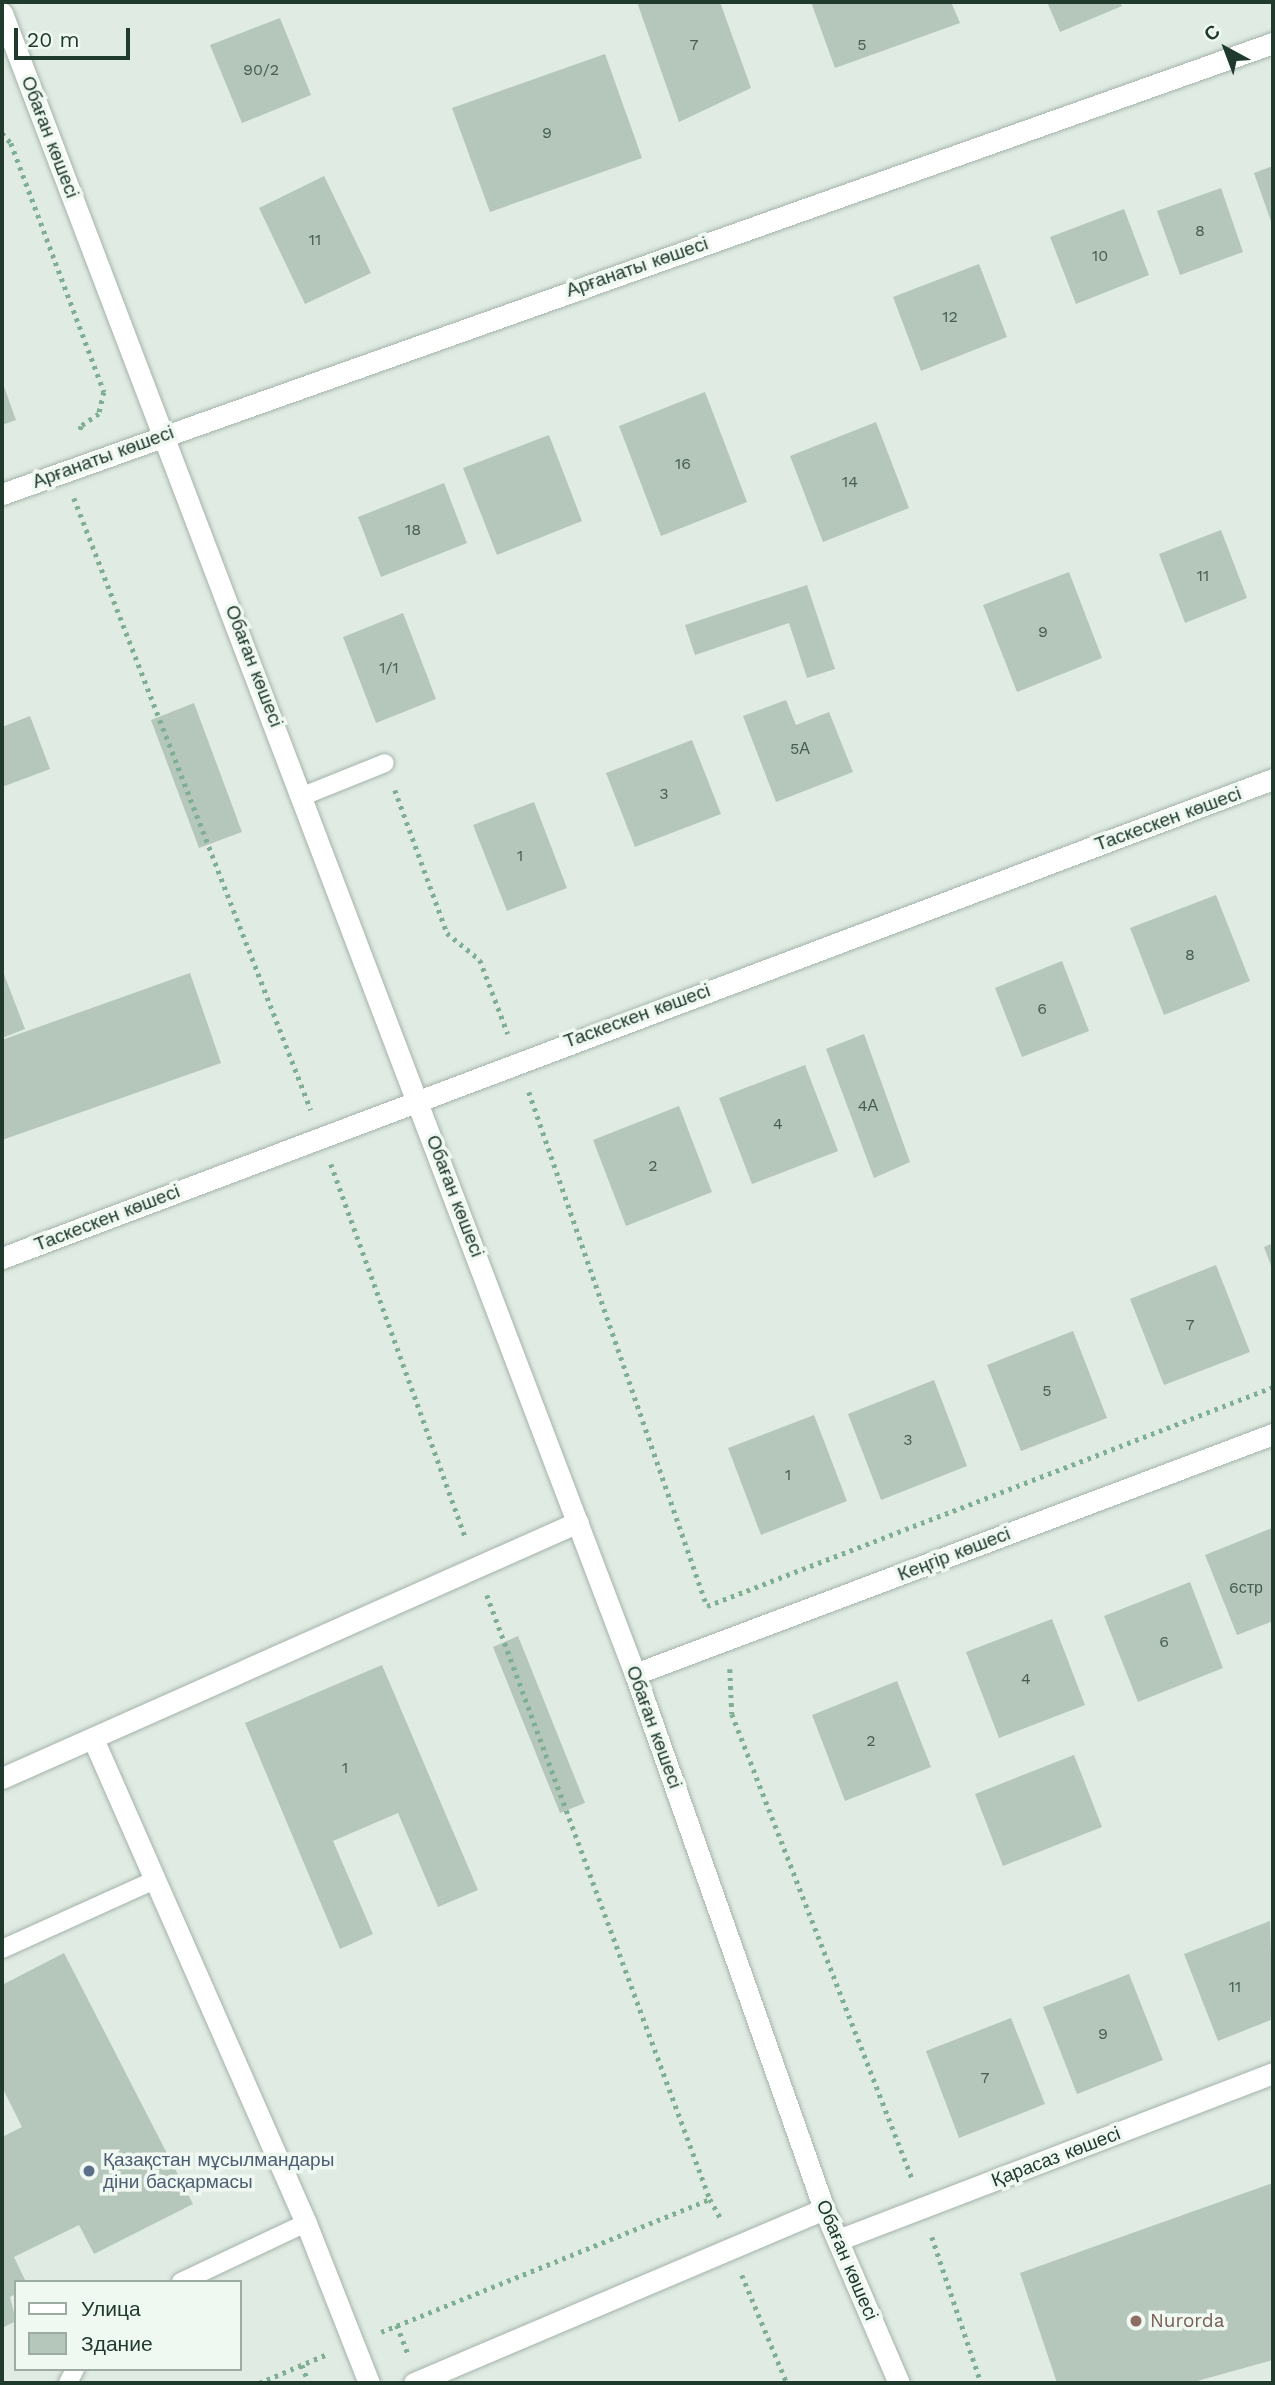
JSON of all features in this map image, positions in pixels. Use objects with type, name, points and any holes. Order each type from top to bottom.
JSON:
[{"type":"street","name":"Обаған көшесі","points":[[2,13],[165,433],[635,1674],[824,2209],[899,2383]]},
{"type":"street","name":"Арғанаты көшесі","points":[[2,494],[165,433],[1273,43]]},
{"type":"street","name":"Таскескен көшесі","points":[[2,1258],[518,1060],[1273,779]]},
{"type":"street","name":"Кеңгір көшесі","points":[[635,1674],[1273,1434]]},
{"type":"street","points":[[2,1778],[94,1741],[578,1522]]},
{"type":"street","points":[[94,1741],[306,2224],[369,2383]]},
{"type":"street","name":"Қарасаз көшесі","points":[[838,2240],[1273,2073]]},
{"type":"street","points":[[414,2383],[824,2209]]},
{"type":"lane","points":[[303,796],[385,763]]},
{"type":"lane","points":[[2,1949],[155,1880]]},
{"type":"lane","points":[[185,2280],[306,2224]]},
{"type":"path","points":[[385,763],[447,933],[480,960],[518,1060],[733,1677],[732,1714],[923,2208],[981,2383]]},
{"type":"path","points":[[707,1606],[1273,1387]]},
{"type":"path","points":[[302,2365],[309,2383]]},
{"type":"building","points":[[637,2],[720,2],[751,88],[679,122]]},
{"type":"building","points":[[811,2],[951,2],[960,23],[835,68]]},
{"type":"building","points":[[1047,2],[1120,2],[1122,6],[1060,32]]},
{"type":"building","points":[[280,18],[311,95],[242,123],[210,45]]},
{"type":"building","points":[[605,54],[642,158],[490,212],[452,108]]},
{"type":"building","points":[[1273,166],[1273,227],[1254,173]]},
{"type":"building","points":[[324,176],[371,273],[305,304],[259,208]]},
{"type":"building","points":[[1221,188],[1243,252],[1180,275],[1157,211]]},
{"type":"building","points":[[1124,209],[1149,275],[1076,304],[1050,237]]},
{"type":"building","points":[[979,264],[1007,337],[921,371],[893,297]]},
{"type":"building","points":[[2,381],[16,420],[2,425]]},
{"type":"building","points":[[705,392],[747,502],[661,536],[619,426]]},
{"type":"building","points":[[876,422],[909,508],[823,542],[790,456]]},
{"type":"building","points":[[549,435],[582,521],[497,555],[463,468]]},
{"type":"building","points":[[444,483],[467,543],[381,577],[358,517]]},
{"type":"building","points":[[1221,530],[1247,598],[1185,623],[1159,554]]},
{"type":"building","points":[[1069,572],[1102,658],[1017,692],[983,605]]},
{"type":"building","points":[[807,585],[835,669],[807,678],[789,623],[695,655],[685,625]]},
{"type":"building","points":[[403,613],[436,699],[376,723],[343,637]]},
{"type":"building","points":[[786,700],[796,725],[829,712],[853,772],[776,802],[743,716]]},
{"type":"building","points":[[194,703],[242,832],[199,848],[151,720]]},
{"type":"building","points":[[30,716],[50,769],[2,787],[2,727]]},
{"type":"building","points":[[692,740],[721,814],[635,847],[606,773]]},
{"type":"building","points":[[534,802],[567,888],[507,911],[473,825]]},
{"type":"building","points":[[1216,895],[1250,981],[1164,1015],[1130,928]]},
{"type":"building","points":[[1062,961],[1089,1031],[1022,1057],[995,988]]},
{"type":"building","points":[[2,969],[25,1029],[2,1038]]},
{"type":"building","points":[[190,973],[221,1063],[2,1140],[2,1040]]},
{"type":"building","points":[[864,1034],[910,1162],[874,1178],[826,1049]]},
{"type":"building","points":[[805,1065],[838,1151],[752,1184],[719,1098]]},
{"type":"building","points":[[679,1106],[712,1192],[626,1226],[593,1140]]},
{"type":"building","points":[[1273,1243],[1273,1271],[1264,1247]]},
{"type":"building","points":[[1216,1265],[1250,1352],[1164,1385],[1130,1299]]},
{"type":"building","points":[[1073,1331],[1107,1418],[1021,1451],[987,1365]]},
{"type":"building","points":[[934,1380],[967,1466],[881,1500],[848,1414]]},
{"type":"building","points":[[814,1415],[847,1501],[761,1535],[728,1448]]},
{"type":"building","points":[[1272,1528],[1273,1621],[1237,1635],[1205,1555]]},
{"type":"building","points":[[1190,1582],[1223,1668],[1138,1702],[1104,1616]]},
{"type":"building","points":[[1052,1619],[1085,1705],[999,1738],[966,1652]]},
{"type":"building","points":[[518,1636],[585,1803],[560,1813],[493,1647]]},
{"type":"building","points":[[382,1665],[478,1890],[438,1907],[398,1813],[333,1841],[373,1934],[340,1949],[245,1723]]},
{"type":"building","points":[[897,1681],[931,1767],[845,1801],[812,1715]]},
{"type":"building","points":[[1074,1755],[1102,1827],[1003,1866],[975,1794]]},
{"type":"building","points":[[1270,1921],[1273,2019],[1218,2041],[1184,1954]]},
{"type":"building","name":"Қазақстан мұсылмандары діни басқармасы","points":[[64,1953],[193,2204],[94,2254],[79,2225],[14,2257],[25,2280],[14,2280],[14,2295],[10,2297],[14,2322],[2,2328],[2,2137],[22,2127],[2,2087],[2,1985]]},
{"type":"building","points":[[1129,1974],[1163,2060],[1077,2094],[1043,2007]]},
{"type":"building","points":[[1011,2018],[1045,2104],[959,2138],[926,2051]]},
{"type":"building","name":"Nurorda","points":[[1273,2183],[1273,2360],[1190,2383],[1057,2383],[1020,2273]]},
{"type":"place","name":"Қазақстан мұсылмандары діни басқармасы","points":[[89,2171]]},
{"type":"place","name":"Nurorda","points":[[1136,2321]]}]
